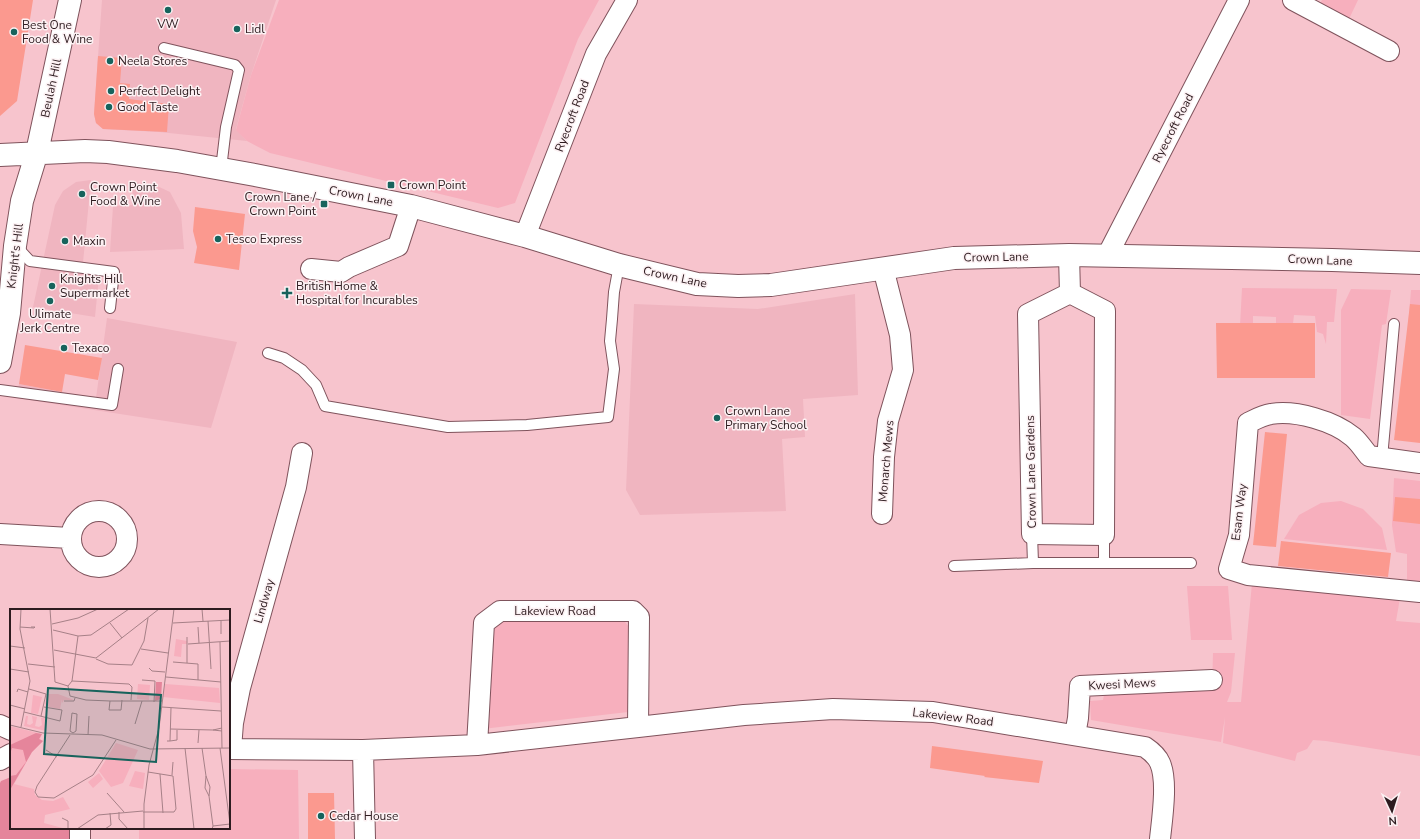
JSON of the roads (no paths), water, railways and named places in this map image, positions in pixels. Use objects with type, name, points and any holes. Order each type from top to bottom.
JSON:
[{"type":"main road","name":"Beulah Hill","points":[[37,152],[70,0]]},
{"type":"main road","name":"Crown Lane","points":[[0,155],[37,152],[108,152],[221,169],[411,206],[525,236],[619,265],[697,284],[738,286],[771,285],[954,258],[1069,255],[1420,263]]},
{"type":"main road","name":"Knight's Hill","points":[[0,362],[9,313],[15,246],[22,201],[37,152]]},
{"type":"street","name":"Ryecroft Road","points":[[525,236],[596,54],[627,0]]},
{"type":"street","name":"Ryecroft Road","points":[[1107,256],[1239,0]]},
{"type":"street","points":[[1293,0],[1389,51]]},
{"type":"street","points":[[311,269],[341,272],[349,267],[398,246],[411,206]]},
{"type":"street","points":[[1069,255],[1070,293],[1105,311],[1104,535]]},
{"type":"street","name":"Monarch Mews","points":[[882,514],[884,457],[888,421],[903,370],[900,335],[883,268]]},
{"type":"street","name":"Crown Lane Gardens","points":[[1070,293],[1028,314],[1032,534],[1104,535]]},
{"type":"street","name":"Esam Way","points":[[1375,457],[1341,428],[1308,416],[1284,413],[1271,414],[1248,423],[1239,535],[1229,569],[1248,575],[1420,592]]},
{"type":"street","name":"Lindway","points":[[230,749],[233,723],[240,688],[296,487],[302,453]]},
{"type":"street","points":[[1375,457],[1420,463]]},
{"type":"street","points":[[0,534],[70,538]]},
{"type":"street","name":"Lakeview Road","points":[[478,745],[484,623],[500,611],[633,611],[640,617],[638,727]]},
{"type":"street","name":"Kwesi Mews","points":[[1075,735],[1078,718],[1080,686],[1212,680]]},
{"type":"street","name":"Lakeview Road","points":[[230,749],[363,750],[478,745],[744,715],[833,709],[934,712],[1145,747],[1154,753],[1160,764],[1163,777],[1160,839]]},
{"type":"street","points":[[0,724],[10,729]]},
{"type":"street","points":[[363,750],[365,839]]},
{"type":"street","points":[[0,760],[10,755]]},
{"type":"lane","points":[[164,48],[235,65],[239,70],[226,127],[221,169]]},
{"type":"lane","points":[[15,246],[30,261],[114,272],[110,308]]},
{"type":"lane","points":[[268,353],[284,358],[302,370],[316,385],[325,406],[448,427],[527,425],[608,417],[614,369],[610,342],[614,292],[619,265]]},
{"type":"lane","points":[[1375,457],[1394,324]]},
{"type":"lane","points":[[0,390],[112,405],[118,369]]},
{"type":"lane","points":[[1032,534],[1033,563]]},
{"type":"lane","points":[[1104,535],[1104,563]]},
{"type":"lane","points":[[954,566],[1033,563],[1191,563]]},
{"type":"place","name":"VW","points":[[168,10]]},
{"type":"place","name":"Lidl","points":[[237,29]]},
{"type":"place","name":"Best One Food & Wine","points":[[14,32]]},
{"type":"place","name":"Neela Stores","points":[[110,61]]},
{"type":"place","name":"Perfect Delight","points":[[111,91]]},
{"type":"place","name":"Good Taste","points":[[109,107]]},
{"type":"place","name":"Crown Point","points":[[391,185]]},
{"type":"place","name":"Crown Point Food & Wine","points":[[82,194]]},
{"type":"place","name":"Crown Lane / Crown Point","points":[[324,204]]},
{"type":"place","name":"Tesco Express","points":[[218,239]]},
{"type":"place","name":"Maxin","points":[[65,241]]},
{"type":"place","name":"Knights Hill Supermarket","points":[[52,286]]},
{"type":"place","name":"British Home & Hospital for Incurables","points":[[287,293]]},
{"type":"place","name":"Ulimate Jerk Centre","points":[[50,301]]},
{"type":"place","name":"Texaco","points":[[64,348]]},
{"type":"place","name":"Crown Lane Primary School","points":[[717,418]]},
{"type":"place","name":"Cedar House","points":[[321,816]]}]
